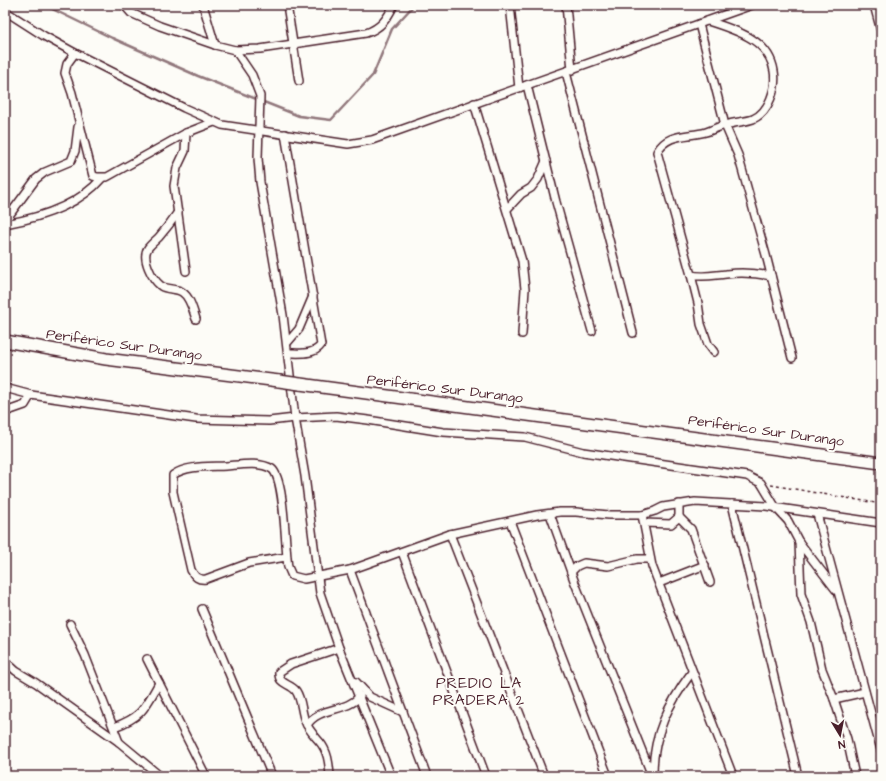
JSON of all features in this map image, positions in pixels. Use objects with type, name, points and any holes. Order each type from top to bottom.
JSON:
[{"type":"highway","name":"Periférico Sur Durango","points":[[5,341],[106,359],[881,463]]},
{"type":"street","points":[[124,5],[131,13],[215,45],[235,50],[246,50],[366,34],[381,25],[387,18],[394,5]]},
{"type":"street","points":[[203,5],[215,45]]},
{"type":"street","points":[[287,5],[299,81]]},
{"type":"street","points":[[510,5],[519,88]]},
{"type":"street","points":[[566,5],[569,71],[633,333]]},
{"type":"street","points":[[5,11],[44,36],[75,53],[214,122],[222,125],[258,131],[348,144],[360,143],[569,71],[752,5]]},
{"type":"street","points":[[874,5],[881,31]]},
{"type":"street","points":[[708,21],[751,38],[764,48],[772,60],[775,74],[771,97],[760,114],[752,119],[725,125],[705,132],[678,136],[667,140],[661,145],[657,152],[691,275],[698,303],[701,324],[708,344],[714,352]]},
{"type":"street","points":[[699,24],[725,125],[738,155],[792,358]]},
{"type":"street","points":[[235,50],[249,69],[257,86],[260,109],[258,131],[260,182],[287,343],[294,418],[305,476],[320,593],[339,648],[360,696],[391,776]]},
{"type":"street","points":[[75,53],[67,64],[65,73],[79,119],[93,176],[102,178]]},
{"type":"street","points":[[527,85],[592,331]]},
{"type":"street","points":[[474,103],[516,240],[524,278],[522,334]]},
{"type":"street","points":[[5,223],[36,179],[45,172],[71,161],[75,151],[79,119]]},
{"type":"street","points":[[5,223],[64,206],[93,189],[102,178],[125,168],[186,133],[214,122]]},
{"type":"street","points":[[186,133],[185,151],[175,176],[174,186],[186,271]]},
{"type":"street","points":[[285,134],[321,345],[318,349],[308,353],[288,353]]},
{"type":"street","points":[[507,209],[521,194],[531,188],[538,179],[546,161]]},
{"type":"street","points":[[178,212],[168,227],[148,248],[145,255],[146,262],[153,276],[162,287],[175,289],[182,292],[187,297],[196,318]]},
{"type":"street","points":[[691,275],[709,278],[726,274],[752,272],[771,276]]},
{"type":"street","points":[[287,343],[299,329],[313,296]]},
{"type":"street","points":[[5,388],[31,394],[196,420],[269,421],[294,418],[342,417],[443,432],[525,437],[583,452],[747,476],[761,483],[776,508],[788,521],[799,542],[836,590]]},
{"type":"street","points":[[7,410],[25,405],[29,401],[31,394]]},
{"type":"street","points":[[286,556],[249,562],[206,579],[200,580],[195,577],[190,570],[173,492],[173,475],[183,469],[245,465],[258,465],[272,469],[276,476],[280,493],[286,556],[292,576],[304,579],[350,570],[450,534],[536,515],[576,512],[609,515],[642,514],[655,511],[662,506],[695,502],[776,508],[881,524]]},
{"type":"street","points":[[679,504],[679,517],[691,529],[710,582]]},
{"type":"street","points":[[732,504],[798,776]]},
{"type":"street","points":[[550,514],[571,572],[652,776]]},
{"type":"street","points":[[642,514],[650,559],[733,776]]},
{"type":"street","points":[[817,514],[836,590],[881,750]]},
{"type":"street","points":[[644,523],[671,524],[679,517]]},
{"type":"street","points":[[510,520],[608,776]]},
{"type":"street","points":[[450,534],[544,776]]},
{"type":"street","points":[[799,542],[801,594],[811,622],[822,669],[834,699],[847,739],[855,776]]},
{"type":"street","points":[[402,552],[486,776]]},
{"type":"street","points":[[571,572],[577,566],[584,563],[608,566],[637,559],[650,559]]},
{"type":"street","points":[[659,583],[705,565]]},
{"type":"street","points":[[350,570],[427,776]]},
{"type":"street","points":[[202,609],[272,776]]},
{"type":"street","points":[[70,624],[85,655],[119,742]]},
{"type":"street","points":[[330,776],[328,759],[324,749],[312,735],[307,725],[298,695],[294,689],[285,685],[280,680],[278,672],[290,664],[339,648]]},
{"type":"street","points":[[147,659],[206,776]]},
{"type":"street","points":[[5,661],[16,671],[36,683],[119,742],[160,776]]},
{"type":"street","points":[[652,776],[655,744],[661,725],[671,704],[692,672]]},
{"type":"street","points":[[353,680],[370,697],[403,712]]},
{"type":"street","points":[[114,727],[130,721],[143,710],[159,683]]},
{"type":"street","points":[[834,699],[865,692]]},
{"type":"street","points":[[307,725],[314,716],[350,704],[360,696]]},
{"type":"path","points":[[761,483],[881,504]]},
{"type":"waterway","points":[[44,5],[112,38],[198,76],[299,116],[331,120],[373,75],[392,29],[414,5]]},
{"type":"district","name":"PREDIO LA PRADERA 2","points":[[479,692]]}]
